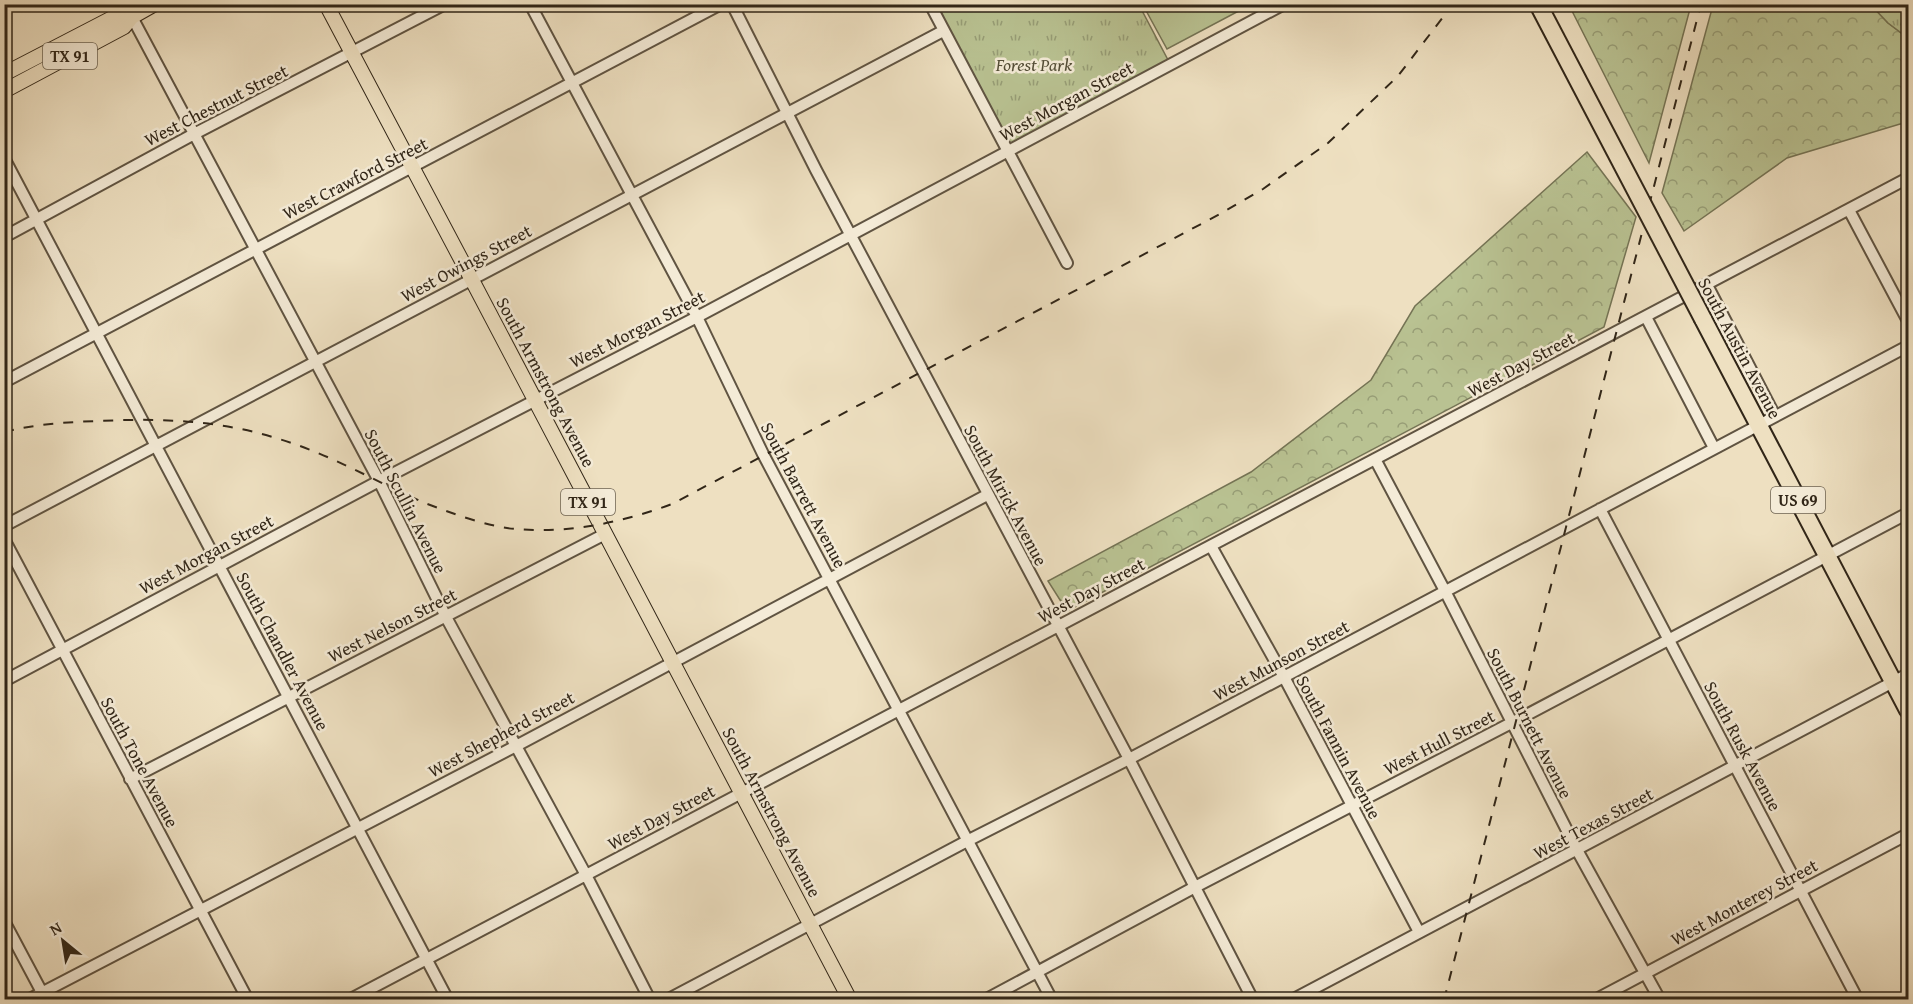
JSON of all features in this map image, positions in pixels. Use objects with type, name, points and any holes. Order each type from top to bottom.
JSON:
[{"type":"highway","name":"South Austin Avenue","points":[[1538,4],[1827,555],[1901,677],[1908,710]]},
{"type":"main road","name":"TX 91","points":[[4,74],[114,17],[155,4]]},
{"type":"main road","name":"South Armstrong Avenue","points":[[326,4],[850,999]]},
{"type":"main road","name":"TX 91","points":[[4,90],[124,27],[129,11]]},
{"type":"street","name":"West Chestnut Street","points":[[4,237],[194,134],[445,4]]},
{"type":"street","name":"South Barrett Avenue","points":[[530,4],[697,318],[763,454],[1052,999]]},
{"type":"street","name":"West Crawford Street","points":[[4,382],[721,4]]},
{"type":"street","name":"South Mirick Avenue","points":[[732,4],[850,235],[1129,759],[1253,999]]},
{"type":"street","points":[[930,4],[1067,262]]},
{"type":"street","name":"West Morgan Street","points":[[4,681],[379,481],[697,318],[1284,4]]},
{"type":"street","name":"South Scullin Avenue","points":[[129,11],[379,481],[446,617],[586,874],[650,999]]},
{"type":"street","name":"West Owings Street","points":[[4,526],[315,360],[472,280],[944,31]]},
{"type":"street","name":"South Chandler Avenue","points":[[4,158],[448,999]]},
{"type":"street","name":"West Day Street","points":[[349,999],[1908,178]]},
{"type":"street","points":[[1849,210],[1908,321]]},
{"type":"street","points":[[1707,285],[1775,416]]},
{"type":"street","points":[[1646,317],[1714,448]]},
{"type":"street","name":"West Munson Street","points":[[667,999],[969,840],[1129,759],[1908,346]]},
{"type":"street","name":"South Burnett Avenue","points":[[1375,459],[1577,850],[1660,999]]},
{"type":"street","name":"West Shepherd Street","points":[[28,999],[44,996],[201,910],[516,746],[987,495]]},
{"type":"street","name":"South Rusk Avenue","points":[[1600,509],[1858,999]]},
{"type":"street","name":"West Hull Street","points":[[985,999],[1908,513]]},
{"type":"street","name":"West Nelson Street","points":[[130,779],[605,534]]},
{"type":"street","name":"South Tone Avenue","points":[[4,539],[248,999]]},
{"type":"street","name":"South Fannin Avenue","points":[[1211,546],[1284,677],[1419,932]]},
{"type":"street","name":"West Texas Street","points":[[1292,999],[1901,677]]},
{"type":"street","name":"West Monterey Street","points":[[1595,999],[1908,834]]},
{"type":"street","points":[[4,921],[44,996]]},
{"type":"street","points":[[1902,999],[1908,996]]},
{"type":"green space","name":"Forest Park","points":[[936,5],[1139,5],[1168,60],[1010,144]]},
{"type":"green space","points":[[1143,5],[1250,5],[1167,49]]},
{"type":"green space","points":[[1569,5],[1691,5],[1649,163]]},
{"type":"green space","points":[[1713,5],[1871,5],[1888,23],[1908,38],[1908,124],[1900,124],[1787,158],[1684,231],[1662,193]]},
{"type":"green space","points":[[1871,5],[1908,5],[1908,38],[1888,23]]},
{"type":"green space","points":[[1587,152],[1636,217],[1604,327],[1067,611],[1048,581],[1251,472],[1371,380],[1415,306]]},
{"type":"railway","points":[[4,432],[40,425],[87,421],[167,420],[212,424],[257,433],[298,445],[425,503],[494,526],[556,530],[596,525],[634,516],[672,504],[1220,214],[1263,189],[1328,143],[1398,76],[1453,4]]},
{"type":"railway","points":[[1444,1000],[1701,4]]}]
